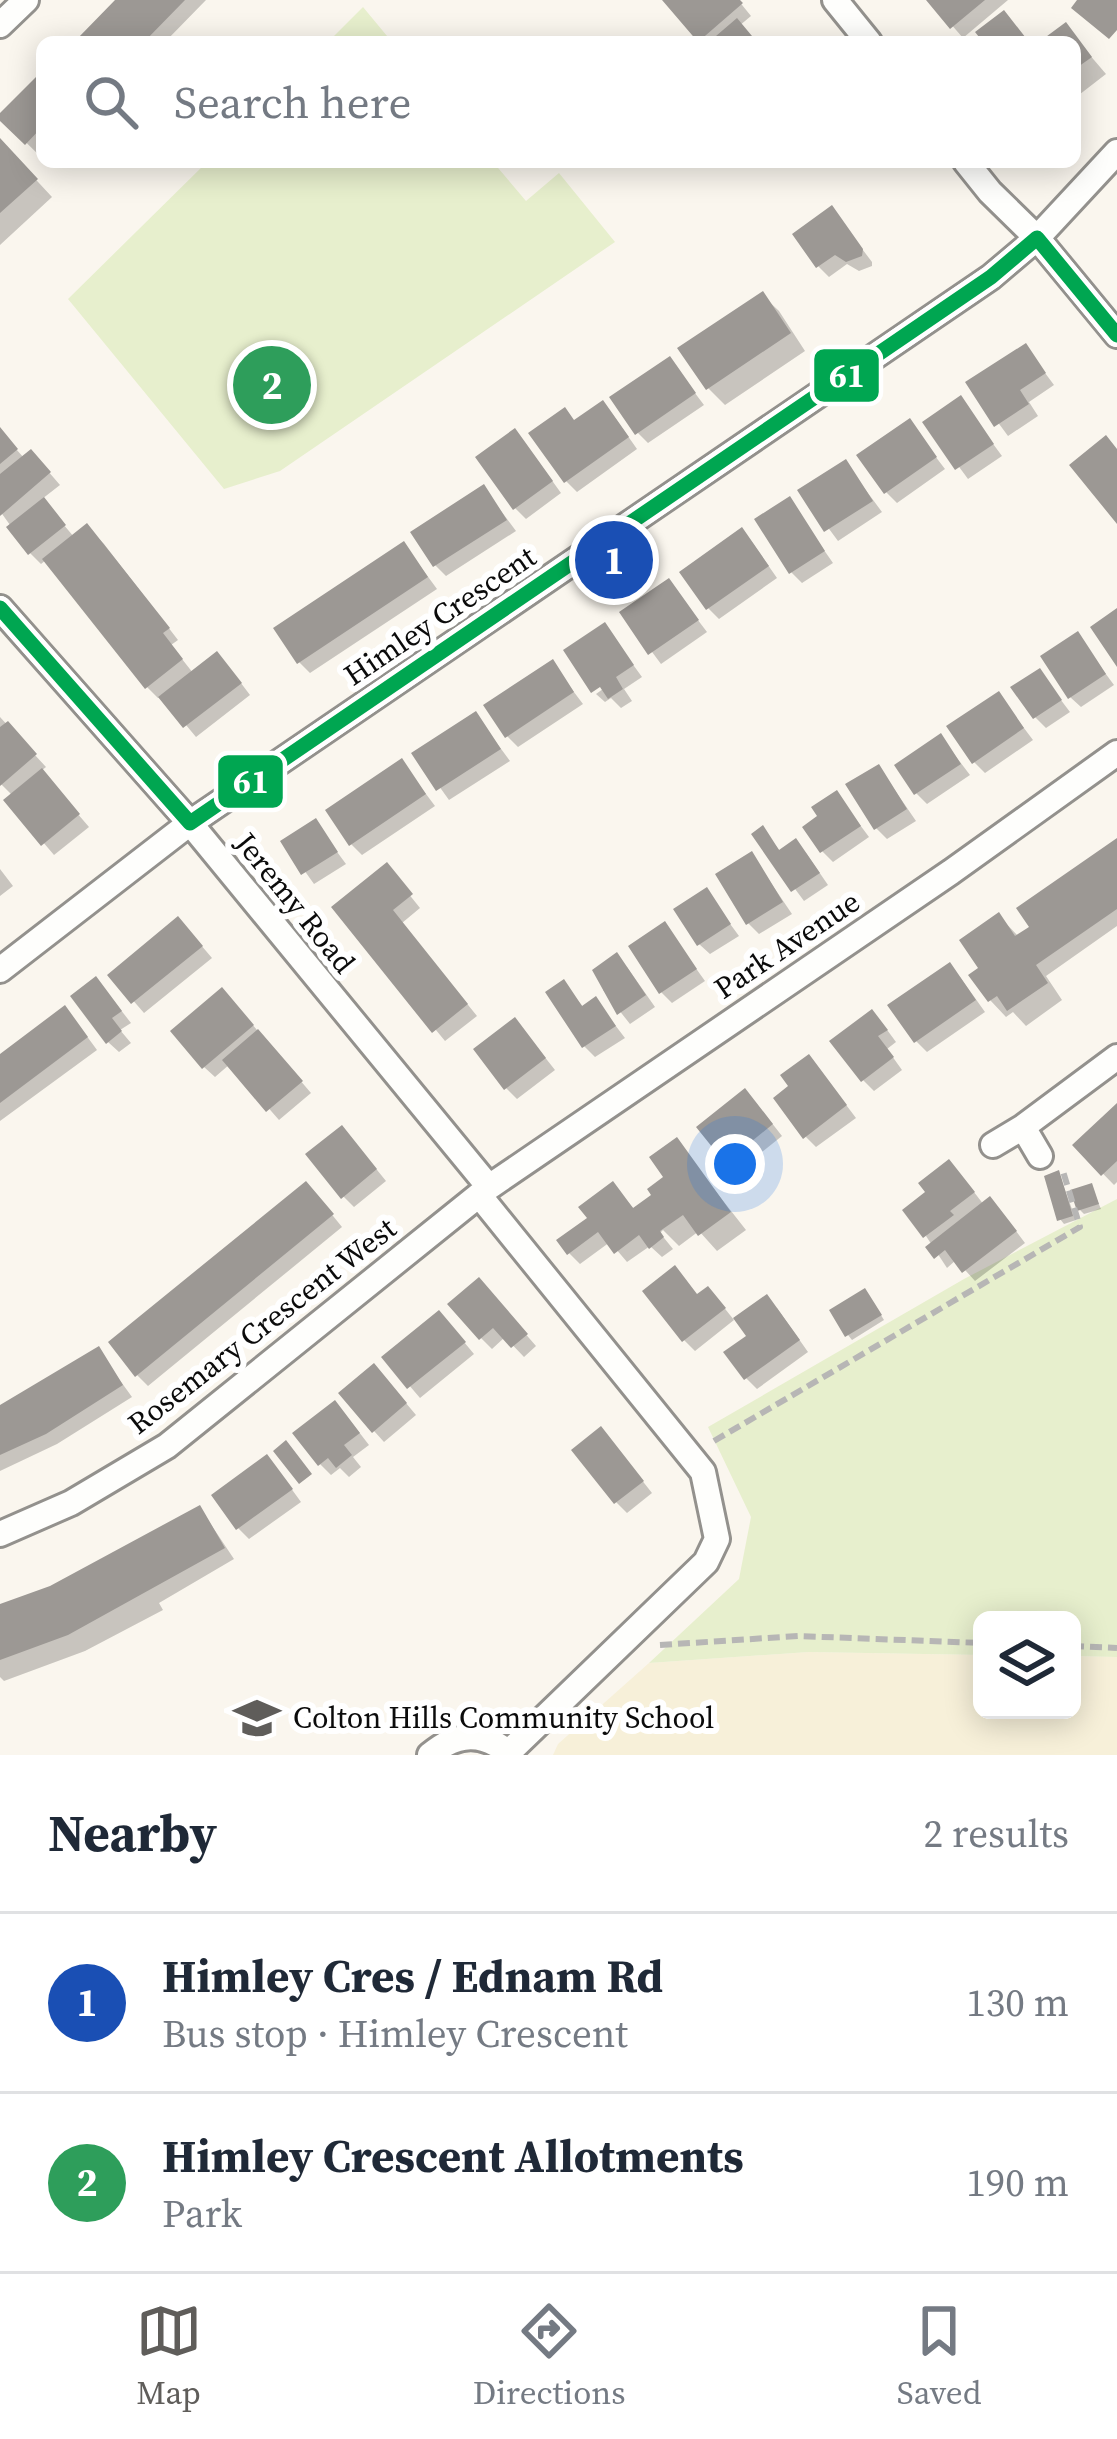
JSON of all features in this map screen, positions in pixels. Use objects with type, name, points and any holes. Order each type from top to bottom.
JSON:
[{"type":"street","points":[[0,26],[26,0]]},
{"type":"street","points":[[835,0],[864,36]]},
{"type":"street","name":"Himley Crescent","points":[[0,970],[190,823],[991,277],[1037,238],[1117,152]]},
{"type":"street","points":[[971,168],[1037,238],[1117,335]]},
{"type":"street","name":"Jeremy Road","points":[[0,608],[190,823],[703,1472],[717,1539],[706,1562],[537,1722],[510,1754],[491,1739],[470,1736],[448,1741],[430,1755]]},
{"type":"street","name":"Park Avenue","points":[[484,1191],[1117,753]]},
{"type":"street","points":[[993,1145],[1117,1057]]},
{"type":"street","points":[[1023,1127],[1040,1156]]},
{"type":"street","name":"Rosemary Crescent West","points":[[0,1534],[71,1503],[167,1446],[484,1191]]},
{"type":"path","points":[[691,1455],[1080,1227],[1045,1111]]},
{"type":"path","points":[[620,1648],[798,1636],[973,1643]]},
{"type":"path","points":[[1081,1646],[1117,1648]]},
{"type":"shaded area","points":[[809,1652],[973,1655],[973,1719],[1081,1719],[1081,1656],[1117,1657],[1117,1755],[553,1755],[558,1744],[649,1663]]},
{"type":"green space","points":[[363,7],[387,36],[334,36]]},
{"type":"green space","points":[[201,168],[498,168],[526,201],[559,173],[615,242],[280,471],[224,489],[68,299]]},
{"type":"green space","points":[[1117,1199],[1117,1657],[1081,1656],[1081,1611],[973,1611],[973,1655],[809,1652],[649,1663],[739,1579],[751,1517],[708,1427],[964,1279]]},
{"type":"building","points":[[115,0],[185,0],[150,36],[80,36]]},
{"type":"building","points":[[662,0],[743,3],[705,36],[693,36]]},
{"type":"building","points":[[926,0],[985,0],[950,29]]},
{"type":"building","points":[[1077,0],[1117,0],[1117,30],[1109,39],[1071,8]]},
{"type":"building","points":[[1004,10],[1024,36],[978,36],[975,32]]},
{"type":"building","points":[[737,18],[752,36],[716,36]]},
{"type":"building","points":[[1066,22],[1076,36],[1047,36]]},
{"type":"building","points":[[1081,42],[1092,57],[1081,65]]},
{"type":"building","points":[[36,77],[36,133],[25,145],[0,121],[0,113]]},
{"type":"building","points":[[0,138],[38,179],[0,213]]},
{"type":"building","points":[[832,205],[863,249],[862,256],[846,262],[835,255],[816,268],[792,234]]},
{"type":"building","points":[[763,291],[791,333],[706,390],[677,348]]},
{"type":"building","points":[[1026,343],[1046,373],[1020,390],[1029,404],[994,427],[965,382]]},
{"type":"building","points":[[670,356],[696,393],[635,435],[609,397]]},
{"type":"building","points":[[961,395],[994,444],[955,470],[922,422]]},
{"type":"building","points":[[603,400],[629,437],[564,483],[528,433],[565,407],[574,420]]},
{"type":"building","points":[[910,418],[937,457],[884,494],[856,455]]},
{"type":"building","points":[[0,427],[18,449],[0,464]]},
{"type":"building","points":[[515,428],[553,481],[513,510],[475,457]]},
{"type":"building","points":[[1106,435],[1117,449],[1117,524],[1069,465]]},
{"type":"building","points":[[31,449],[51,472],[0,516],[0,474]]},
{"type":"building","points":[[846,459],[873,501],[824,532],[797,490]]},
{"type":"building","points":[[484,484],[507,520],[433,567],[410,532]]},
{"type":"building","points":[[790,496],[825,551],[789,574],[754,519]]},
{"type":"building","points":[[44,497],[66,525],[28,555],[6,527]]},
{"type":"building","points":[[87,523],[170,628],[163,633],[183,659],[145,689],[42,559]]},
{"type":"building","points":[[742,527],[769,566],[706,610],[679,572]]},
{"type":"building","points":[[404,541],[428,577],[297,664],[273,628]]},
{"type":"building","points":[[669,578],[699,620],[648,655],[619,612]]},
{"type":"building","points":[[1117,608],[1117,667],[1090,627]]},
{"type":"building","points":[[605,622],[634,665],[616,677],[623,689],[608,699],[600,687],[591,693],[563,650]]},
{"type":"building","points":[[1078,631],[1106,674],[1068,699],[1040,656]]},
{"type":"building","points":[[217,651],[242,683],[183,728],[158,697]]},
{"type":"building","points":[[553,659],[574,692],[505,738],[483,705]]},
{"type":"building","points":[[1040,668],[1062,700],[1033,719],[1010,687]]},
{"type":"building","points":[[999,691],[1024,728],[972,764],[946,726]]},
{"type":"building","points":[[476,711],[501,749],[436,791],[411,753]]},
{"type":"building","points":[[8,721],[37,754],[0,786],[0,727]]},
{"type":"building","points":[[941,733],[961,764],[914,795],[894,765]]},
{"type":"building","points":[[402,758],[426,794],[349,846],[325,810]]},
{"type":"building","points":[[879,764],[907,809],[874,830],[845,784]]},
{"type":"building","points":[[42,768],[80,814],[41,846],[3,800]]},
{"type":"building","points":[[837,790],[861,826],[820,853],[802,827],[817,816],[811,807]]},
{"type":"building","points":[[316,818],[338,852],[301,875],[280,841]]},
{"type":"building","points":[[763,825],[779,850],[796,838],[820,873],[791,892],[751,834]]},
{"type":"building","points":[[1117,838],[1117,909],[1036,965],[1048,983],[1007,1011],[997,996],[988,1002],[968,975],[978,968],[959,940],[999,912],[1015,936],[1029,927],[1016,908]]},
{"type":"building","points":[[752,851],[783,902],[746,925],[715,874]]},
{"type":"building","points":[[387,862],[413,894],[393,910],[468,1004],[432,1033],[331,907]]},
{"type":"building","points":[[707,887],[731,924],[697,946],[673,909]]},
{"type":"building","points":[[178,916],[203,946],[131,1004],[107,975]]},
{"type":"building","points":[[665,921],[697,969],[659,994],[628,946]]},
{"type":"building","points":[[617,952],[646,995],[617,1015],[592,970]]},
{"type":"building","points":[[950,962],[976,1000],[914,1043],[887,1005]]},
{"type":"building","points":[[96,976],[122,1011],[112,1018],[122,1031],[106,1044],[70,996]]},
{"type":"building","points":[[564,979],[582,1006],[596,996],[616,1026],[582,1048],[545,992]]},
{"type":"building","points":[[222,987],[254,1025],[202,1069],[170,1031]]},
{"type":"building","points":[[65,1005],[88,1037],[0,1103],[0,1054]]},
{"type":"building","points":[[872,1009],[888,1030],[878,1036],[894,1057],[861,1082],[829,1041]]},
{"type":"building","points":[[515,1017],[546,1058],[504,1090],[473,1049]]},
{"type":"building","points":[[258,1029],[303,1081],[266,1112],[222,1060]]},
{"type":"building","points":[[809,1054],[847,1105],[803,1139],[773,1098],[788,1086],[780,1075]]},
{"type":"building","points":[[745,1088],[773,1124],[725,1163],[696,1127]]},
{"type":"building","points":[[1117,1103],[1117,1161],[1101,1176],[1072,1145]]},
{"type":"building","points":[[342,1125],[377,1169],[341,1199],[305,1154]]},
{"type":"building","points":[[677,1137],[731,1212],[698,1236],[683,1215],[660,1231],[664,1237],[649,1249],[639,1235],[614,1254],[598,1232],[567,1255],[556,1240],[587,1218],[578,1207],[613,1181],[633,1208],[651,1195],[647,1189],[663,1177],[649,1157]]},
{"type":"building","points":[[949,1159],[975,1192],[923,1238],[902,1210],[925,1192],[918,1183]]},
{"type":"building","points":[[1059,1170],[1073,1216],[1057,1221],[1044,1176]]},
{"type":"building","points":[[306,1181],[334,1214],[135,1377],[108,1342]]},
{"type":"building","points":[[1092,1183],[1099,1204],[1077,1211],[1070,1190]]},
{"type":"building","points":[[990,1196],[1017,1231],[962,1273],[945,1250],[934,1259],[925,1247]]},
{"type":"building","points":[[675,1265],[697,1294],[708,1286],[726,1308],[682,1342],[642,1291]]},
{"type":"building","points":[[479,1277],[528,1334],[511,1348],[493,1328],[479,1340],[447,1304]]},
{"type":"building","points":[[865,1288],[882,1315],[845,1337],[829,1310]]},
{"type":"building","points":[[767,1294],[800,1340],[744,1380],[723,1352],[746,1336],[733,1318]]},
{"type":"building","points":[[439,1310],[466,1342],[407,1389],[381,1357]]},
{"type":"building","points":[[99,1346],[123,1385],[46,1434],[0,1455],[0,1405]]},
{"type":"building","points":[[374,1363],[407,1403],[372,1433],[338,1393]]},
{"type":"building","points":[[335,1400],[360,1433],[344,1445],[352,1455],[336,1468],[328,1458],[318,1466],[292,1433]]},
{"type":"building","points":[[601,1426],[644,1481],[614,1504],[571,1450]]},
{"type":"building","points":[[286,1440],[312,1474],[299,1484],[273,1451]]},
{"type":"building","points":[[267,1454],[293,1489],[236,1530],[211,1495]]},
{"type":"building","points":[[200,1505],[225,1548],[68,1635],[0,1660],[0,1604],[50,1586]]},
{"type":"transit line","name":"61","points":[[0,608],[190,823],[991,277],[1037,238],[1117,335]]},
{"type":"place","name":"Himley Crescent Allotments","points":[[272,385]]},
{"type":"place","name":"Himley Cres / Ednam Rd","points":[[614,560]]},
{"type":"place","name":"Colton Hills Community School","points":[[257,1718]]}]
